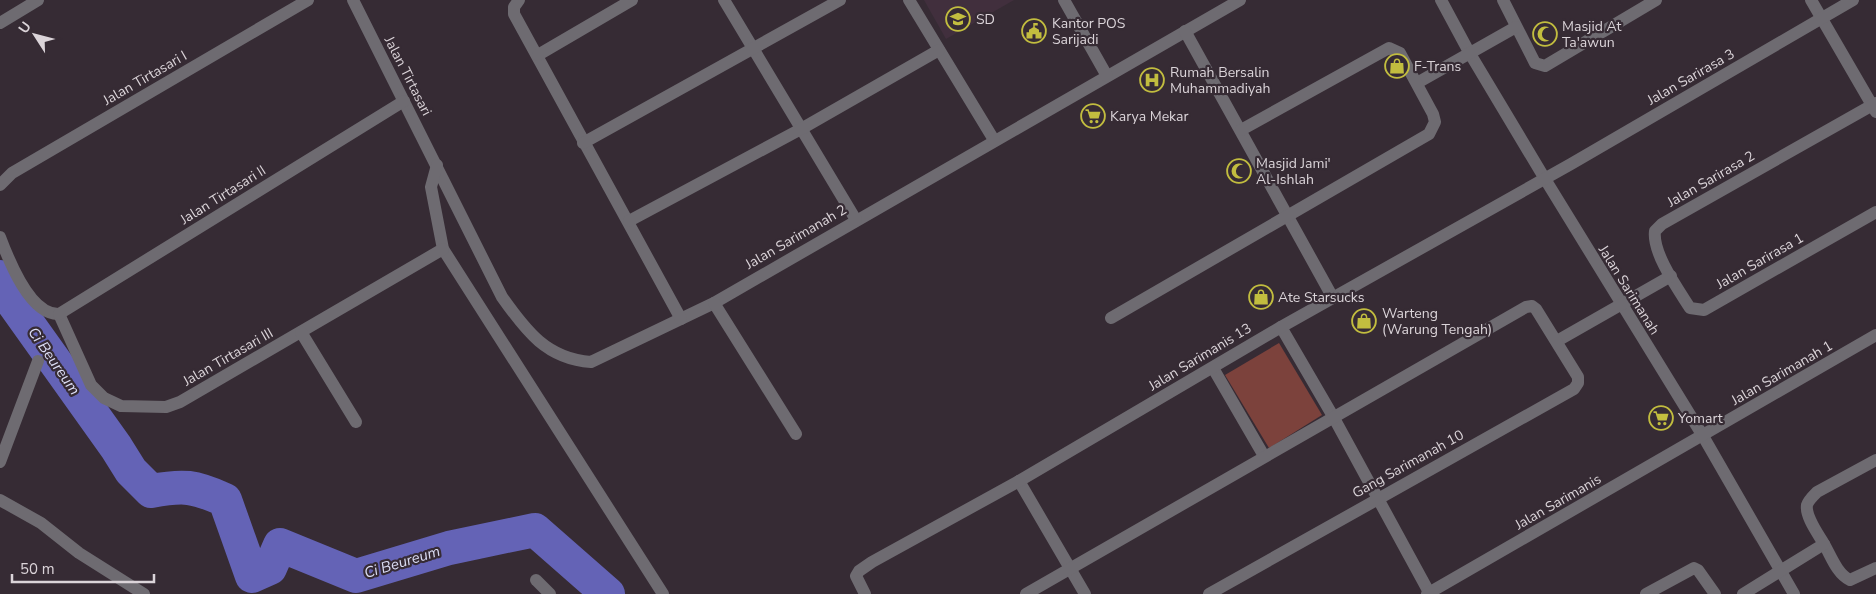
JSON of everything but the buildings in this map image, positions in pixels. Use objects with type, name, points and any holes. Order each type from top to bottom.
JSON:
[{"type":"street","points":[[0,24],[38,0]]},
{"type":"street","name":"Jalan Tirtasari I","points":[[0,185],[12,173],[308,0]]},
{"type":"street","name":"Jalan Tirtasari","points":[[353,0],[437,165]]},
{"type":"street","points":[[519,0],[514,7],[514,14],[681,319]]},
{"type":"street","points":[[538,55],[632,0]]},
{"type":"street","points":[[724,0],[856,220]]},
{"type":"street","points":[[583,143],[840,0]]},
{"type":"street","points":[[909,0],[994,140]]},
{"type":"street","points":[[1064,0],[1107,76]]},
{"type":"street","name":"Jalan Sarimanah 2","points":[[437,165],[502,297],[520,323],[558,355],[572,361],[591,362],[714,303],[1240,0]]},
{"type":"street","name":"Jalan Sarimanah","points":[[1441,0],[1469,52],[1621,305],[1703,436],[1794,594]]},
{"type":"street","points":[[1503,0],[1535,63],[1545,66],[1656,0]]},
{"type":"street","points":[[1811,0],[1875,106]]},
{"type":"street","name":"Jalan Sarirasa 3","points":[[1545,179],[1853,0]]},
{"type":"street","points":[[1417,83],[1516,27]]},
{"type":"street","points":[[1185,31],[1333,298]]},
{"type":"street","points":[[1111,318],[1429,134],[1435,122],[1433,114],[1400,53],[1389,48],[1241,130]]},
{"type":"street","points":[[628,221],[801,129],[939,50]]},
{"type":"street","name":"Jalan Tirtasari II","points":[[59,314],[404,101]]},
{"type":"street","name":"Jalan Sarirasa 2","points":[[1671,276],[1654,239],[1655,231],[1662,224],[1875,106]]},
{"type":"street","points":[[437,165],[431,187],[443,249],[663,594]]},
{"type":"street","name":"Jalan Sarimanis 13","points":[[865,594],[856,576],[859,571],[872,562],[1018,481],[1281,327],[1545,179]]},
{"type":"street","name":"Jalan Sarirasa 1","points":[[1671,276],[1690,308],[1704,310],[1876,212]]},
{"type":"street","points":[[0,237],[5,252],[31,300],[46,312],[59,314]]},
{"type":"street","name":"Jalan Tirtasari III","points":[[59,314],[91,385],[104,398],[121,406],[166,407],[180,402],[443,249]]},
{"type":"street","points":[[1557,341],[1671,276]]},
{"type":"street","points":[[714,303],[796,434]]},
{"type":"street","name":"Gang Sarimanah 10","points":[[1026,594],[1526,307],[1532,306],[1536,309],[1578,377],[1578,383],[1574,389],[1209,594]]},
{"type":"street","points":[[1281,327],[1334,418],[1429,594]]},
{"type":"street","points":[[301,332],[356,422]]},
{"type":"street","name":"Jalan Sarimanah 1","points":[[1703,436],[1876,335]]},
{"type":"street","points":[[0,462],[38,361]]},
{"type":"street","points":[[1213,368],[1264,456]]},
{"type":"street","name":"Jalan Sarimanis","points":[[1429,594],[1703,436]]},
{"type":"street","points":[[1876,460],[1817,492],[1807,506],[1808,515],[1844,578],[1850,580],[1876,568]]},
{"type":"street","points":[[1018,481],[1084,594]]},
{"type":"street","points":[[0,500],[41,523],[78,552],[144,594]]},
{"type":"street","points":[[1743,594],[1824,544]]},
{"type":"street","points":[[1646,594],[1694,568],[1698,570],[1715,594]]},
{"type":"street","points":[[536,580],[550,594]]},
{"type":"shaded area","name":"SD","points":[[924,0],[1014,0],[946,39]]},
{"type":"shaded area","points":[[1279,343],[1322,415],[1269,448],[1225,375]]},
{"type":"waterway","name":"Ci Beureum","points":[[0,277],[11,300],[116,447],[131,471],[151,491],[189,488],[197,489],[225,500],[252,576],[270,568],[280,545],[356,576],[449,548],[535,530],[608,594]]},
{"type":"place","name":"SD","points":[[958,19]]},
{"type":"place","name":"Kantor POS Sarijadi","points":[[1034,31]]},
{"type":"place","name":"Masjid At Ta'awun","points":[[1545,34]]},
{"type":"place","name":"F-Trans","points":[[1397,66]]},
{"type":"place","name":"Rumah Bersalin Muhammadiyah","points":[[1152,80]]},
{"type":"place","name":"Karya Mekar","points":[[1093,116]]},
{"type":"place","name":"Masjid Jami' Al-Ishlah","points":[[1239,171]]},
{"type":"place","name":"Ate Starsucks","points":[[1261,297]]},
{"type":"place","name":"Warteng (Warung Tengah)","points":[[1364,321]]},
{"type":"place","name":"Yomart","points":[[1661,418]]}]
